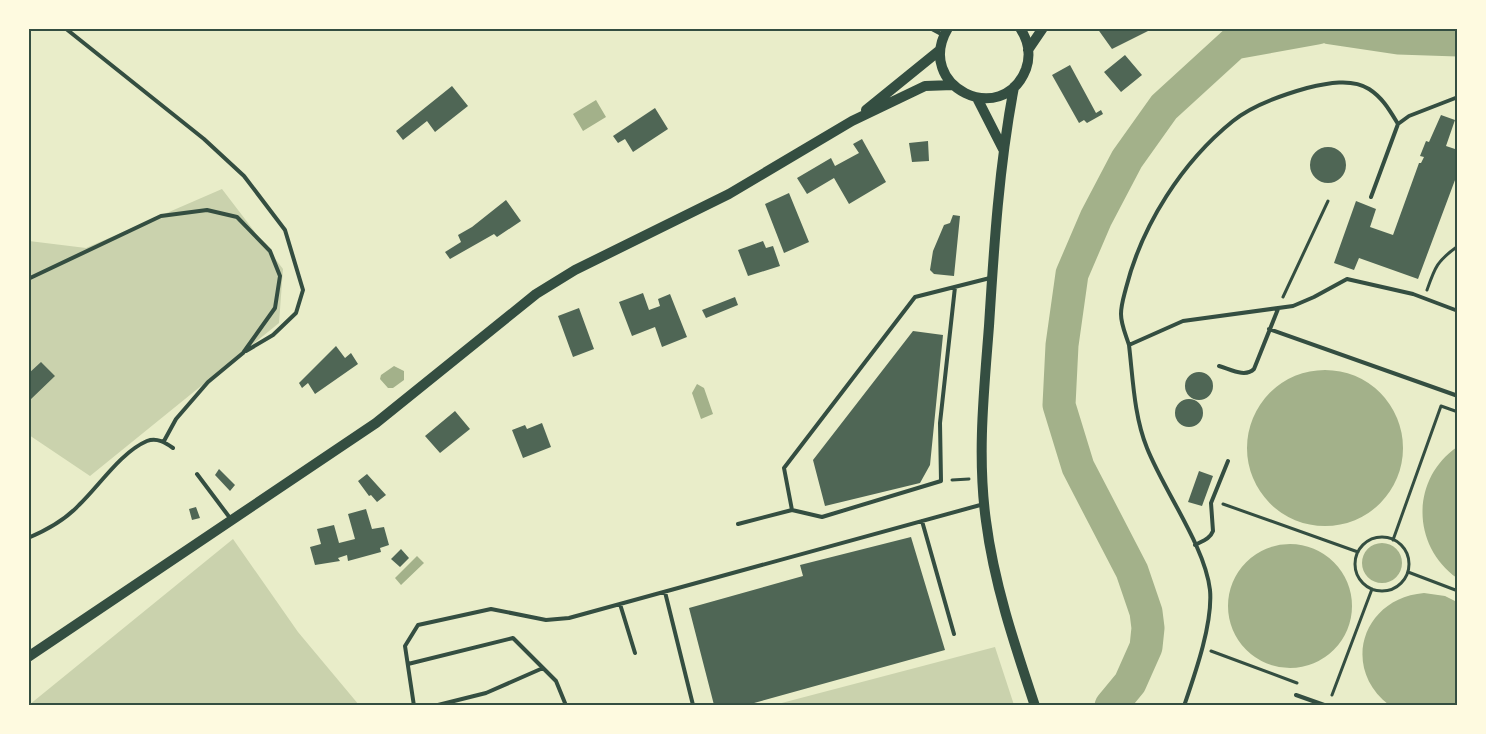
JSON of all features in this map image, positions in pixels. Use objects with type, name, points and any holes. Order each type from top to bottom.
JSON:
[{"type":"main road","points":[[946,32],[940,50],[942,69],[960,91],[977,98],[990,98],[1014,87],[1023,76],[1028,63],[1028,50],[1020,28]]},
{"type":"main road","points":[[1028,50],[1043,28]]},
{"type":"main road","points":[[852,121],[940,50]]},
{"type":"main road","points":[[28,657],[376,423],[536,294],[575,270],[729,194],[852,121],[925,86],[953,85]]},
{"type":"main road","points":[[1014,87],[1003,149],[992,277],[981,433],[981,478],[991,554],[1035,705]]},
{"type":"main road","points":[[977,98],[1003,149]]},
{"type":"lane","points":[[65,28],[204,139],[244,176],[285,230],[303,290],[296,312],[273,335],[243,353],[208,382],[176,419],[164,441]]},
{"type":"lane","points":[[930,28],[946,32]]},
{"type":"lane","points":[[1184,705],[1203,644],[1210,591],[1195,545],[1143,439],[1135,400],[1129,345],[1121,316],[1121,306],[1135,255],[1158,210],[1184,171],[1214,137],[1234,120],[1258,106],[1298,91],[1331,83],[1359,84],[1378,95],[1386,103],[1398,124]]},
{"type":"lane","points":[[1371,197],[1398,124],[1409,116],[1458,97]]},
{"type":"lane","points":[[28,279],[161,216],[207,210],[237,217],[270,251],[280,276],[274,309],[243,353]]},
{"type":"lane","points":[[792,510],[784,468],[915,297],[992,277]]},
{"type":"lane","points":[[1129,345],[1183,321],[1278,309],[1308,300],[1347,279],[1424,298],[1458,311]]},
{"type":"lane","points":[[738,524],[792,510],[822,517],[941,482],[940,423],[955,287]]},
{"type":"lane","points":[[1220,366],[1245,374],[1250,373],[1254,369],[1278,309]]},
{"type":"lane","points":[[1269,329],[1458,396]]},
{"type":"lane","points":[[28,538],[51,528],[78,507],[133,450],[149,440],[164,441],[173,448]]},
{"type":"lane","points":[[1195,545],[1212,535],[1212,500],[1228,461]]},
{"type":"lane","points":[[197,474],[233,521]]},
{"type":"lane","points":[[414,705],[405,646],[418,625],[490,609],[546,620],[569,618],[985,504]]},
{"type":"lane","points":[[922,521],[954,634]]},
{"type":"lane","points":[[664,592],[693,705]]},
{"type":"lane","points":[[620,604],[635,653]]},
{"type":"lane","points":[[408,664],[513,638],[556,681],[564,705]]},
{"type":"lane","points":[[434,705],[486,693],[543,669]]},
{"type":"lane","points":[[1296,695],[1327,705]]},
{"type":"path","points":[[1278,309],[1328,201]]},
{"type":"path","points":[[1424,298],[1434,269],[1441,258],[1458,246]]},
{"type":"path","points":[[1393,540],[1441,406],[1458,412]]},
{"type":"path","points":[[941,482],[981,478]]},
{"type":"path","points":[[1212,500],[1358,552]]},
{"type":"path","points":[[1377,537],[1393,540],[1405,549],[1408,556],[1408,572],[1397,586],[1390,590],[1372,589],[1359,578],[1355,560],[1358,552],[1369,540],[1377,537]]},
{"type":"path","points":[[1408,572],[1458,591]]},
{"type":"path","points":[[1323,692],[1333,696],[1372,589]]},
{"type":"path","points":[[1209,651],[1302,685]]},
{"type":"shaded area","points":[[596,100],[606,117],[583,131],[573,114]]},
{"type":"shaded area","points":[[222,189],[283,269],[279,323],[90,476],[29,435],[29,241],[86,248]]},
{"type":"shaded area","points":[[394,366],[404,371],[404,380],[393,388],[388,388],[380,379],[381,375]]},
{"type":"shaded area","points":[[1325,370],[1355,376],[1380,393],[1397,418],[1403,448],[1397,478],[1380,503],[1355,520],[1325,526],[1295,520],[1270,503],[1253,478],[1247,448],[1253,418],[1270,393],[1295,376]]},
{"type":"shaded area","points":[[697,384],[704,388],[713,414],[701,419],[692,393]]},
{"type":"shaded area","points":[[1457,447],[1457,578],[1442,564],[1431,548],[1422,512],[1431,476],[1442,460]]},
{"type":"shaded area","points":[[233,539],[298,632],[359,705],[29,705]]},
{"type":"shaded area","points":[[1382,543],[1390,544],[1396,549],[1401,555],[1401,571],[1396,577],[1390,582],[1382,583],[1374,582],[1368,577],[1363,571],[1362,563],[1363,555],[1368,549],[1374,544]]},
{"type":"shaded area","points":[[1290,544],[1314,549],[1334,562],[1347,582],[1352,606],[1347,630],[1334,650],[1314,663],[1290,668],[1266,663],[1246,650],[1233,630],[1228,606],[1233,582],[1246,562],[1266,549]]},
{"type":"shaded area","points":[[417,556],[424,563],[401,585],[395,578]]},
{"type":"shaded area","points":[[1424,593],[1445,596],[1457,602],[1457,705],[1389,705],[1374,689],[1365,672],[1362,654],[1365,637],[1373,621],[1386,607],[1403,598]]},
{"type":"shaded area","points":[[995,647],[1014,705],[774,705]]},
{"type":"building","points":[[1097,28],[1154,28],[1112,49]]},
{"type":"building","points":[[1125,55],[1142,75],[1121,92],[1104,72]]},
{"type":"building","points":[[1070,65],[1096,113],[1101,110],[1103,114],[1087,123],[1084,120],[1079,123],[1052,75]]},
{"type":"building","points":[[452,86],[468,106],[435,132],[427,121],[403,140],[396,131]]},
{"type":"building","points":[[655,108],[668,129],[633,152],[625,139],[618,143],[613,136]]},
{"type":"building","points":[[1441,115],[1455,120],[1446,146],[1458,150],[1458,172],[1418,279],[1359,258],[1354,270],[1334,263],[1356,201],[1376,209],[1370,227],[1393,235],[1419,163],[1424,157],[1420,156],[1426,141],[1429,142]]},
{"type":"building","points":[[862,139],[886,182],[849,204],[834,178],[807,194],[797,178],[831,158],[835,166],[859,153],[853,144]]},
{"type":"building","points":[[928,141],[929,161],[912,162],[909,143]]},
{"type":"building","points":[[1328,147],[1340,153],[1346,165],[1340,177],[1328,183],[1316,177],[1310,165],[1316,153]]},
{"type":"building","points":[[789,193],[809,242],[784,253],[765,204]]},
{"type":"building","points":[[506,200],[521,221],[497,237],[494,234],[450,259],[445,252],[461,242],[458,235]]},
{"type":"building","points":[[953,215],[960,216],[954,276],[934,274],[930,270],[933,251],[944,225],[950,223]]},
{"type":"building","points":[[763,241],[766,248],[773,246],[780,266],[748,276],[738,250]]},
{"type":"building","points":[[643,293],[649,310],[660,306],[658,299],[670,294],[687,337],[662,347],[655,327],[632,336],[619,302]]},
{"type":"building","points":[[735,297],[738,305],[706,318],[702,310]]},
{"type":"building","points":[[579,308],[594,349],[573,357],[558,316]]},
{"type":"building","points":[[913,331],[943,335],[930,465],[920,483],[825,506],[813,460]]},
{"type":"building","points":[[336,346],[345,358],[351,353],[358,364],[315,394],[308,383],[302,388],[299,383]]},
{"type":"building","points":[[41,362],[55,376],[30,400],[28,374]]},
{"type":"building","points":[[1199,372],[1209,376],[1213,386],[1209,396],[1199,400],[1189,396],[1185,386],[1189,376]]},
{"type":"building","points":[[1189,399],[1199,403],[1203,413],[1199,423],[1189,427],[1179,423],[1175,413],[1179,403]]},
{"type":"building","points":[[455,411],[470,429],[440,453],[425,436]]},
{"type":"building","points":[[542,423],[551,447],[523,458],[512,430],[525,425],[527,429]]},
{"type":"building","points":[[219,469],[235,485],[230,491],[215,475]]},
{"type":"building","points":[[1199,471],[1213,476],[1202,506],[1188,502]]},
{"type":"building","points":[[367,474],[386,495],[377,502],[371,495],[369,496],[358,481]]},
{"type":"building","points":[[196,507],[200,518],[192,520],[189,509]]},
{"type":"building","points":[[366,509],[372,529],[384,527],[389,545],[380,548],[381,552],[348,561],[347,555],[338,558],[340,561],[315,565],[310,547],[321,544],[317,529],[334,525],[339,543],[355,539],[348,514]]},
{"type":"building","points":[[911,537],[945,650],[747,705],[714,705],[689,608],[803,576],[800,565]]},
{"type":"building","points":[[401,549],[409,558],[400,567],[391,559]]},
{"type":"waterway","points":[[1111,706],[1130,683],[1146,647],[1148,628],[1146,612],[1132,571],[1078,467],[1059,405],[1062,345],[1072,274],[1096,218],[1127,159],[1164,107],[1234,43],[1317,28]]},
{"type":"waterway","points":[[1331,28],[1398,38],[1458,40]]}]
